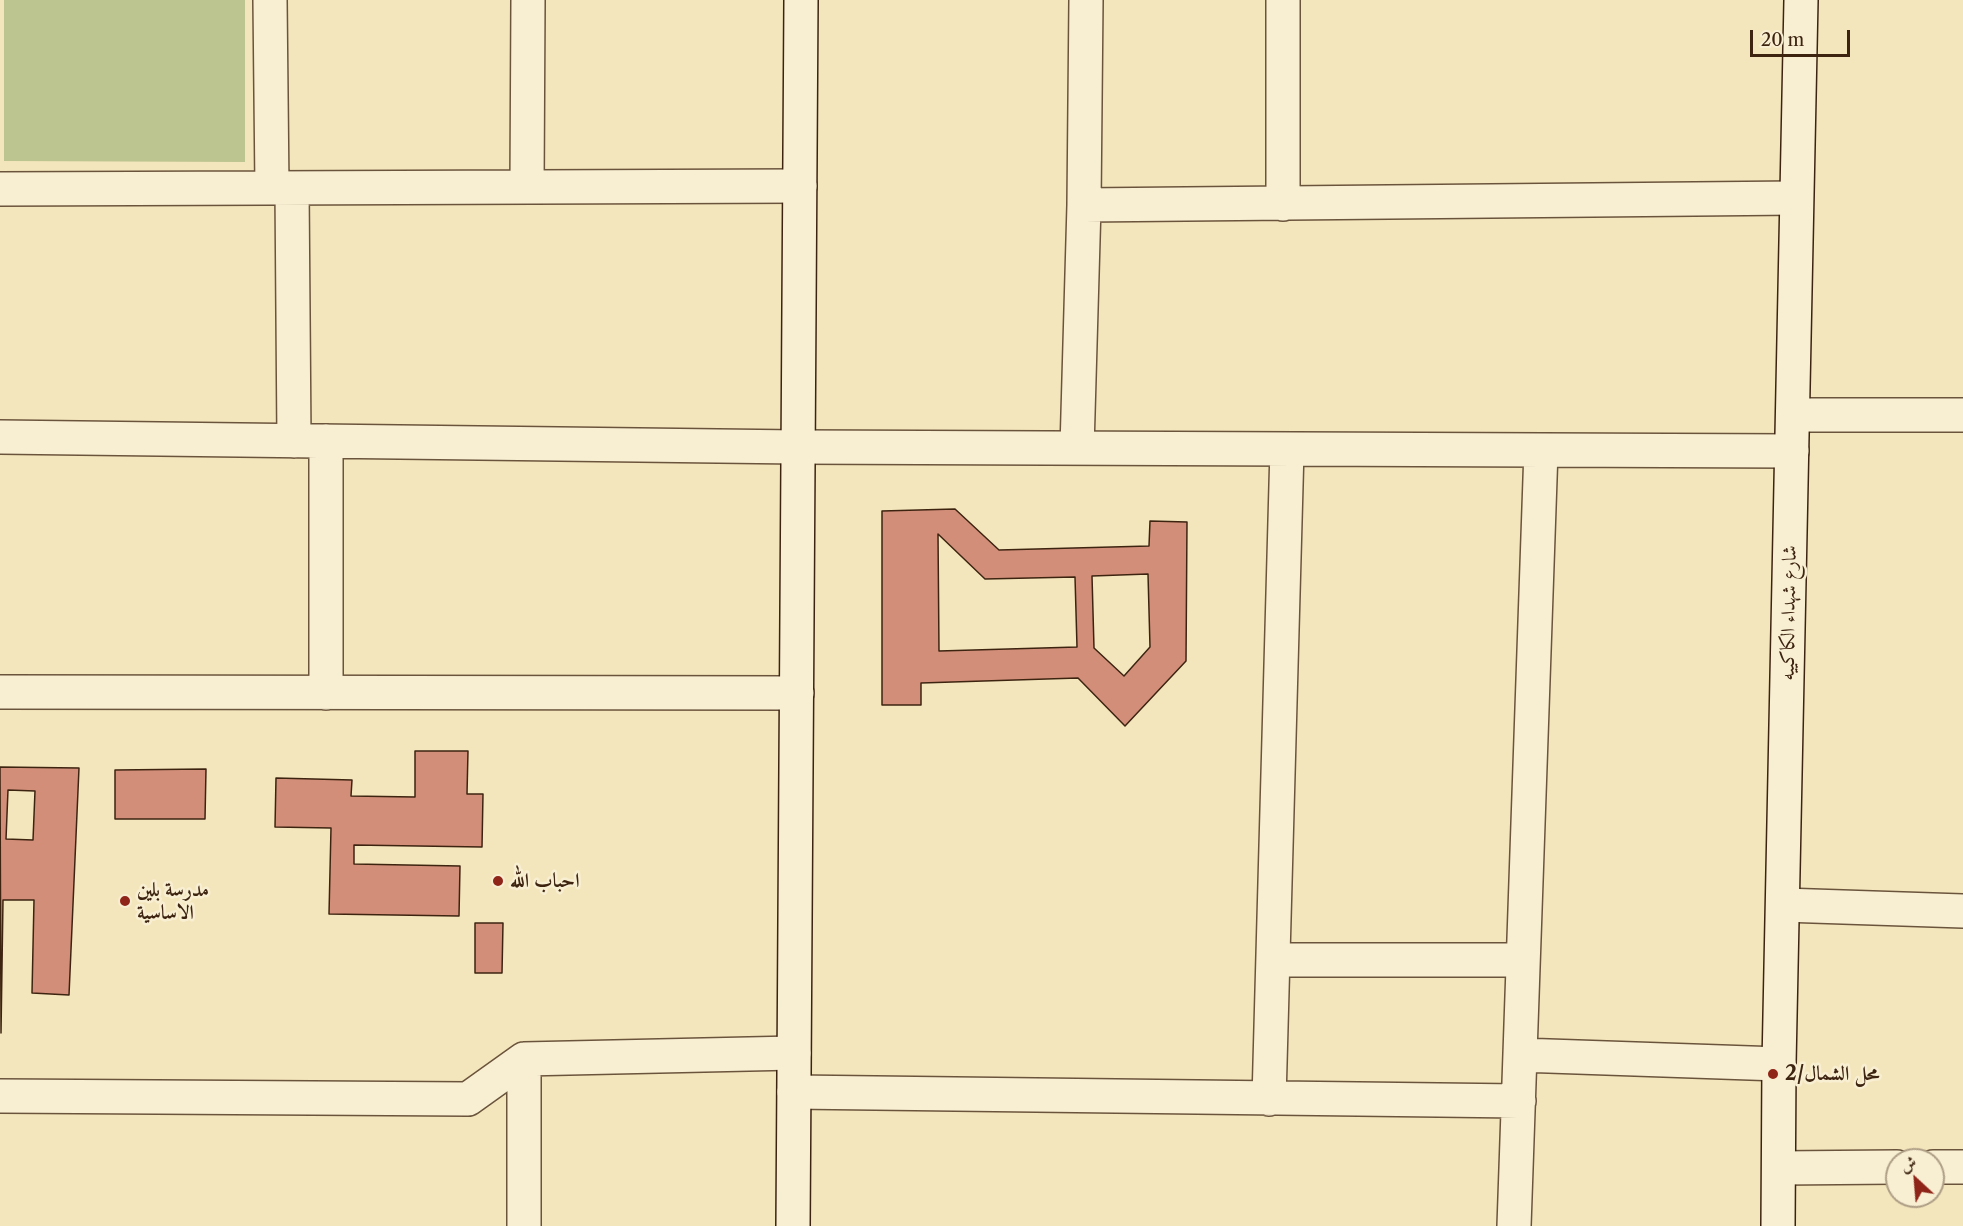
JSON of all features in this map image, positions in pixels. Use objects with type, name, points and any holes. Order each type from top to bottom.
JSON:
[{"type":"street","points":[[270,0],[282,188],[310,441],[326,693]]},
{"type":"street","points":[[527,187],[528,0]]},
{"type":"street","points":[[793,1226],[801,0]]},
{"type":"street","points":[[1077,448],[1084,205],[1086,0]]},
{"type":"street","points":[[1283,0],[1283,204]]},
{"type":"street","name":"شارع شهداء الكاكييه","points":[[1779,1226],[1779,1064],[1801,0]]},
{"type":"street","points":[[0,189],[800,186]]},
{"type":"street","points":[[1084,205],[1796,198]]},
{"type":"street","points":[[1793,415],[1963,415]]},
{"type":"street","points":[[0,437],[798,447],[1792,451]]},
{"type":"street","points":[[1269,1098],[1287,449]]},
{"type":"street","points":[[1514,1226],[1541,450]]},
{"type":"street","points":[[0,692],[797,693]]},
{"type":"street","points":[[1783,905],[1963,911]]},
{"type":"street","points":[[1273,960],[1523,960]]},
{"type":"street","points":[[0,1096],[468,1099],[524,1059],[794,1053]]},
{"type":"street","points":[[1520,1055],[1779,1064]]},
{"type":"street","points":[[524,1059],[524,1226]]},
{"type":"street","points":[[794,1092],[1519,1101]]},
{"type":"street","points":[[1779,1168],[1885,1167]]},
{"type":"street","points":[[1945,1167],[1963,1167]]},
{"type":"green space","points":[[4,0],[245,0],[245,162],[4,161]]},
{"type":"building","points":[[955,509],[999,550],[1149,546],[1150,521],[1187,522],[1186,661],[1125,726],[1078,678],[921,683],[921,705],[882,705],[882,511]],"holes":[[[938,534],[985,579],[1075,577],[1077,647],[939,651]],[[1148,574],[1150,647],[1124,676],[1094,648],[1092,576]]]},
{"type":"building","points":[[415,751],[468,751],[467,794],[483,794],[482,847],[354,845],[354,864],[460,866],[459,916],[329,914],[331,828],[275,827],[276,778],[352,780],[351,796],[415,797]]},
{"type":"building","points":[[0,767],[79,768],[69,995],[32,993],[34,900],[3,900],[1,1033]],"holes":[[[8,790],[35,791],[33,840],[6,839]]]},
{"type":"building","points":[[206,769],[205,819],[115,819],[115,770]]},
{"type":"building","points":[[475,923],[503,923],[502,973],[475,973]]},
{"type":"place","name":"احباب الله","points":[[498,881]]},
{"type":"place","name":"مدرسة بلين الاساسية","points":[[125,901]]},
{"type":"place","name":"محل الشمال/2","points":[[1773,1074]]}]
